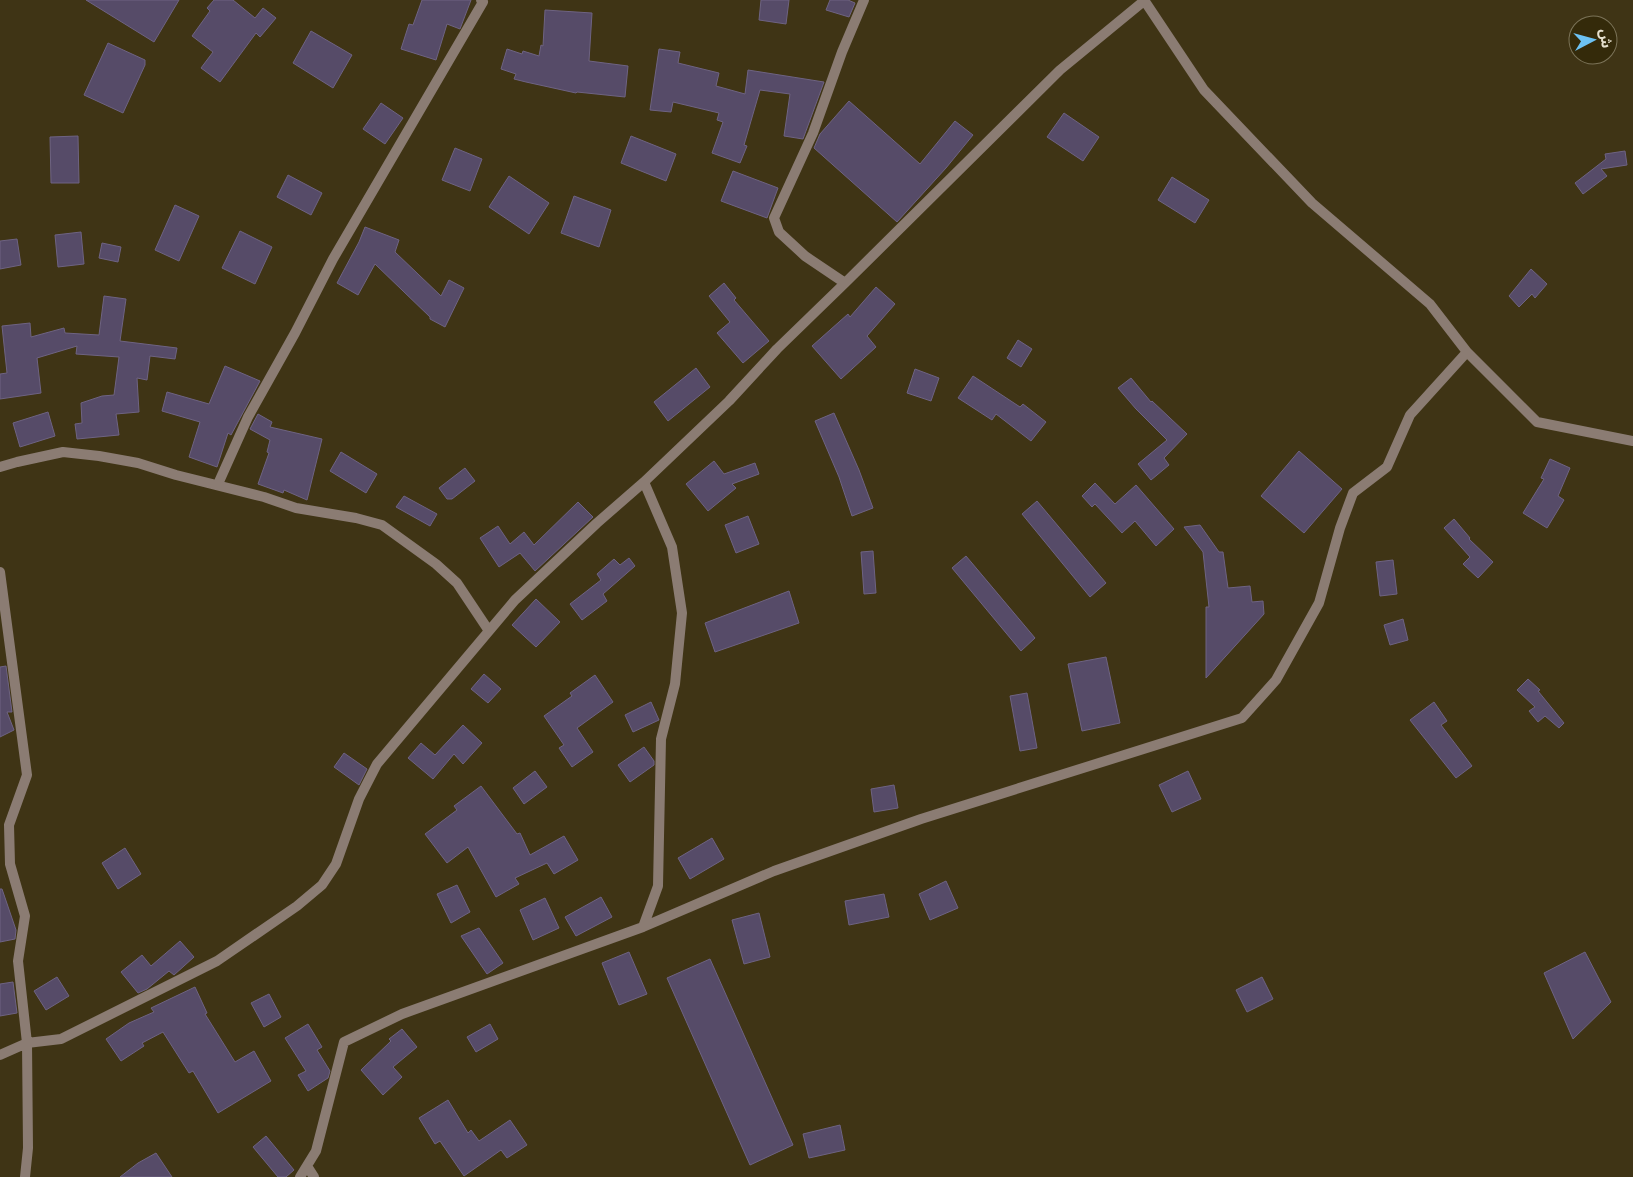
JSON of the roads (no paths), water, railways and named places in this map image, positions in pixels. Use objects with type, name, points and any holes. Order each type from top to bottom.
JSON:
[{"type":"street","points":[[845,284],[805,256],[778,232],[774,218],[814,133],[842,52],[864,0]]},
{"type":"street","points":[[0,1056],[27,1043],[61,1039],[217,961],[297,906],[322,885],[336,864],[359,799],[377,764],[522,594],[729,401],[777,349],[1060,70],[1144,0],[1204,90],[1312,203],[1430,304],[1467,352],[1537,422],[1633,441]]},
{"type":"street","points":[[218,484],[248,417],[295,333],[333,259],[484,1]]},
{"type":"street","points":[[300,1177],[316,1151],[344,1042],[402,1014],[643,927],[774,871],[921,819],[1242,718],[1276,680],[1319,603],[1340,528],[1353,493],[1387,467],[1410,415],[1467,352]]},
{"type":"street","points":[[0,467],[64,452],[138,463],[176,475],[218,484],[296,508],[356,518],[382,525],[436,564],[457,583],[489,631]]},
{"type":"street","points":[[643,927],[658,886],[661,739],[675,684],[682,612],[672,547],[644,482]]},
{"type":"street","points":[[0,572],[27,775],[9,825],[10,864],[25,916],[18,961],[27,1043],[28,1148],[25,1177]]},
{"type":"street","points":[[307,1166],[314,1177]]}]
